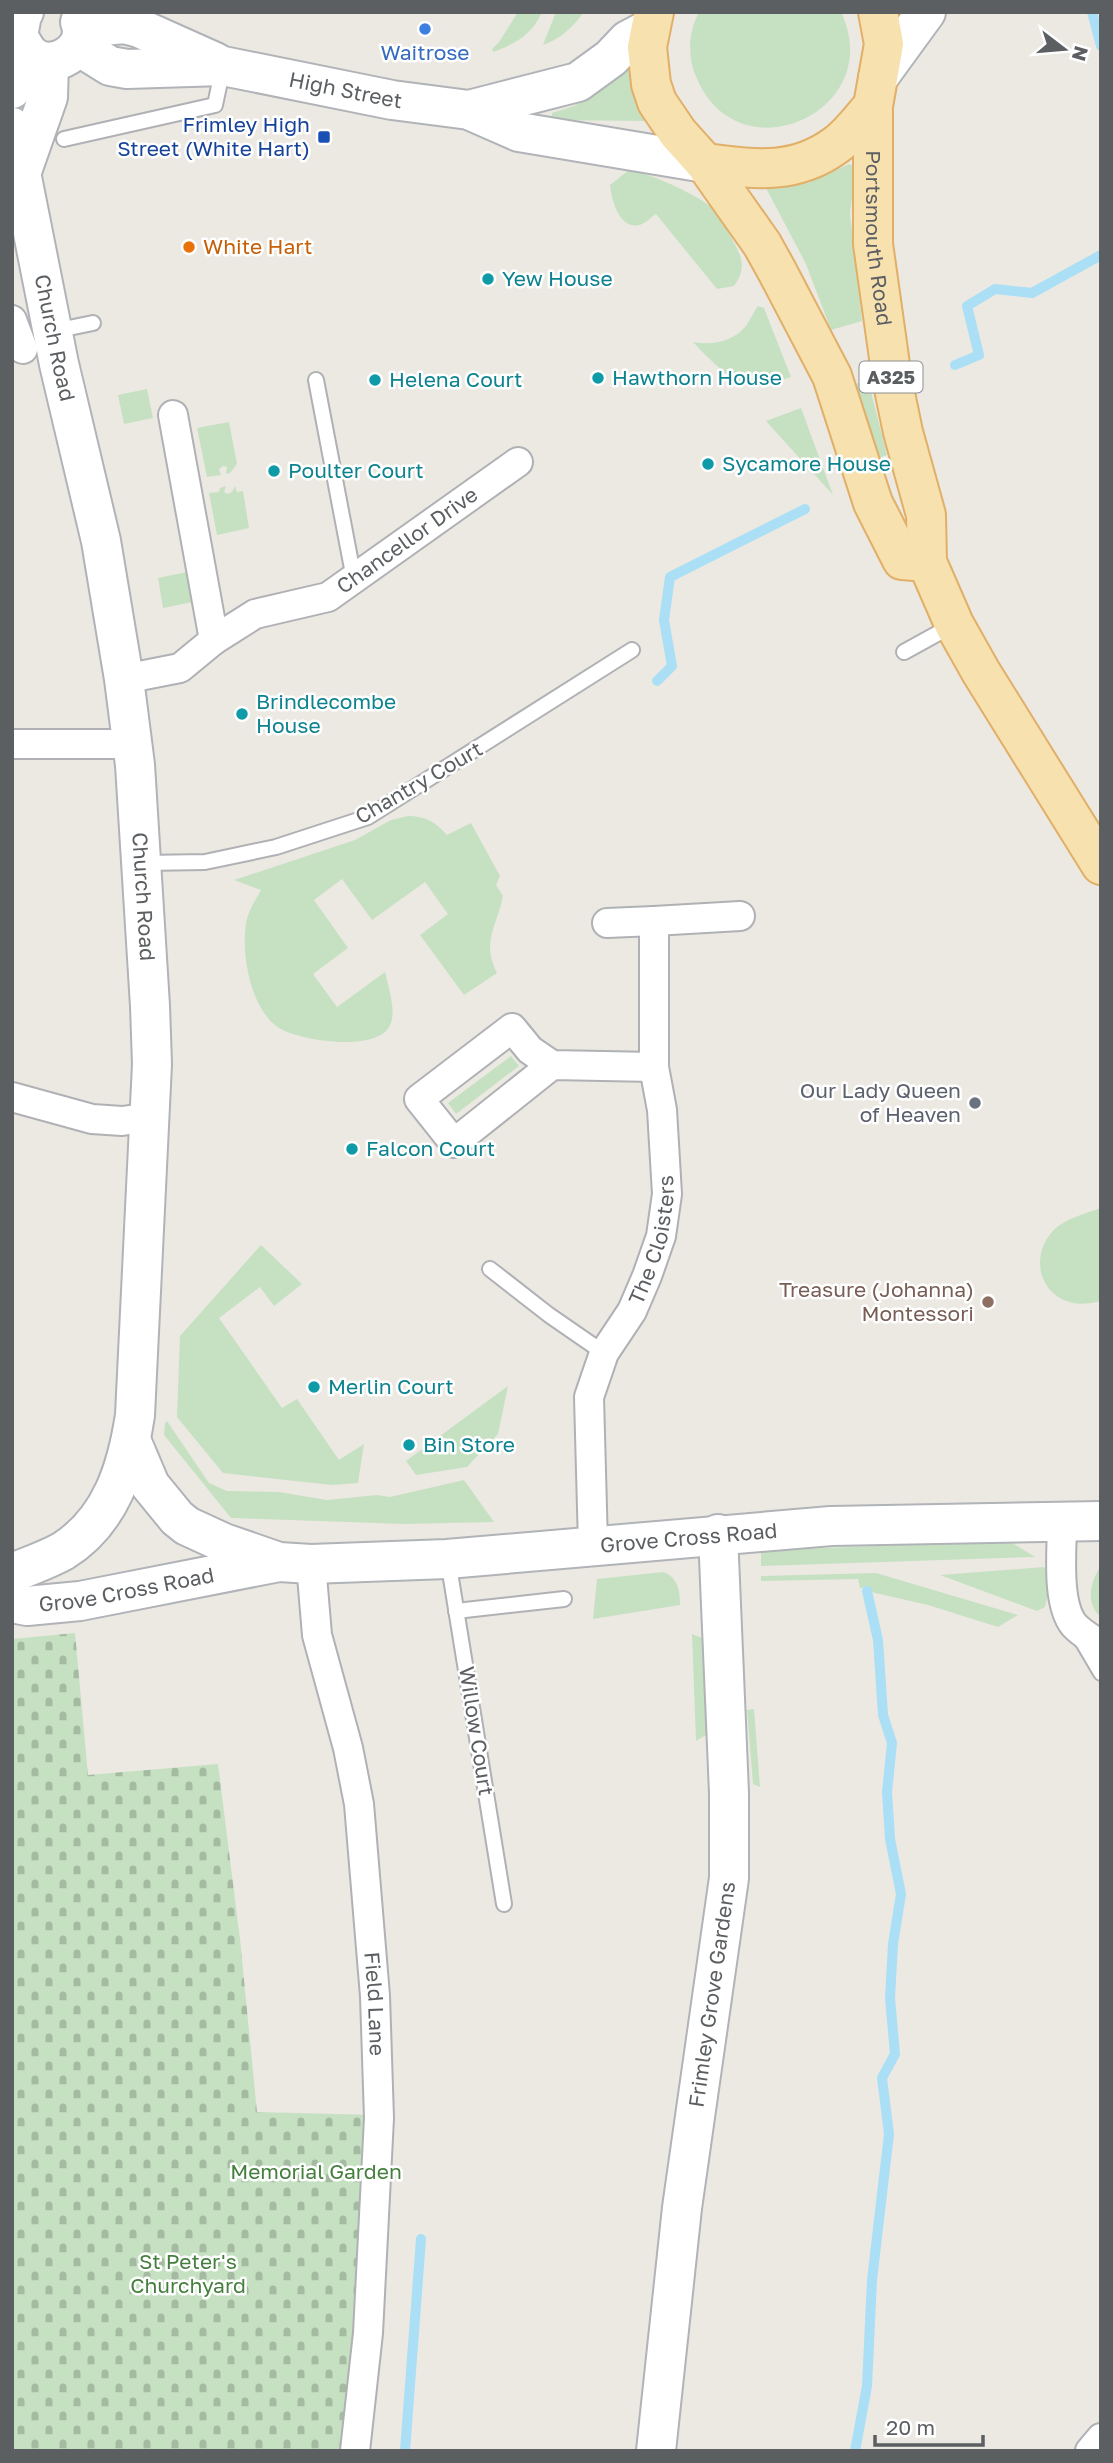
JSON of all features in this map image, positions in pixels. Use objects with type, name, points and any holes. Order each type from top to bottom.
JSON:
[{"type":"main road","name":"A325","points":[[876,92],[884,44],[878,12]]},
{"type":"main road","points":[[705,163],[775,170],[809,161],[837,145],[876,92],[926,12]]},
{"type":"main road","points":[[22,13],[18,37],[63,41]]},
{"type":"main road","name":"A325","points":[[650,18],[648,66],[657,102],[678,133],[705,163],[762,244],[832,376],[873,503],[902,560],[927,562]]},
{"type":"main road","name":"High Street","points":[[469,110],[578,82],[611,58],[650,18]]},
{"type":"main road","points":[[12,89],[15,79],[63,41]]},
{"type":"main road","points":[[21,174],[48,97],[63,41]]},
{"type":"main road","name":"High Street","points":[[63,41],[110,66],[127,69],[223,66],[402,101],[469,110],[519,132],[705,163]]},
{"type":"main road","name":"Portsmouth Road","points":[[876,92],[873,244],[892,379],[903,432],[926,515],[927,562],[954,624],[1020,737],[1101,865]]},
{"type":"main road","name":"Church Road","points":[[12,127],[21,174],[38,340],[102,541],[124,679],[142,863],[150,1006],[151,1117],[135,1415],[121,1480],[97,1522],[65,1549],[12,1573]]},
{"type":"main road","name":"Grove Cross Road","points":[[131,1440],[150,1485],[187,1526],[224,1543],[295,1563]]},
{"type":"main road","name":"Grove Cross Road","points":[[12,1603],[27,1606],[80,1601],[295,1563],[447,1559],[831,1526],[1101,1521]]},
{"type":"main road","name":"Frimley Grove Gardens","points":[[656,2451],[691,2140],[729,1878],[729,1793],[718,1534]]},
{"type":"street","points":[[12,320],[38,340]]},
{"type":"street","points":[[173,415],[214,640]]},
{"type":"street","name":"Chancellor Drive","points":[[124,679],[180,668],[214,640],[254,614],[328,597],[518,462]]},
{"type":"street","points":[[12,744],[132,744]]},
{"type":"street","points":[[607,923],[740,916]]},
{"type":"street","name":"The Cloisters","points":[[593,1545],[589,1397],[604,1353],[632,1311],[661,1236],[667,1194],[662,1110],[654,1067],[654,921]]},
{"type":"street","points":[[552,1065],[454,1143],[419,1098],[512,1028],[530,1050],[552,1065],[654,1067]]},
{"type":"street","points":[[12,1097],[92,1119],[122,1121],[151,1117]]},
{"type":"street","points":[[1062,1522],[1065,1609],[1074,1626],[1101,1645]]},
{"type":"street","name":"Field Lane","points":[[295,1563],[338,1710],[359,1804],[375,1996],[379,2118],[368,2333],[355,2451]]},
{"type":"street","points":[[1090,2451],[1101,2438]]},
{"type":"lane","points":[[64,139],[216,111],[223,66]]},
{"type":"lane","points":[[38,340],[93,323]]},
{"type":"lane","points":[[316,380],[354,579]]},
{"type":"lane","points":[[904,652],[954,624]]},
{"type":"lane","name":"Chantry Court","points":[[142,863],[205,862],[276,847],[368,817],[632,650]]},
{"type":"lane","points":[[490,1269],[604,1353]]},
{"type":"lane","name":"Willow Court","points":[[447,1559],[504,1904]]},
{"type":"lane","points":[[456,1611],[564,1598]]},
{"type":"lane","points":[[1074,1626],[1101,1673]]},
{"type":"green space","points":[[518,12],[542,12],[522,38],[493,52],[492,49]]},
{"type":"green space","points":[[556,12],[584,12],[566,32],[543,45]]},
{"type":"green space","points":[[699,12],[841,12],[850,47],[844,78],[827,103],[803,120],[774,127],[744,124],[717,109],[697,79],[690,46]]},
{"type":"green space","points":[[628,66],[636,100],[646,121],[552,120],[552,113],[574,106],[598,93]]},
{"type":"green space","points":[[849,164],[856,168],[850,213],[862,321],[831,330],[806,264],[766,188],[808,183]]},
{"type":"green space","points":[[629,170],[679,188],[715,210],[741,258],[742,269],[734,286],[717,289],[656,214],[644,223],[634,225],[622,219],[612,198],[610,185]]},
{"type":"green space","points":[[758,306],[764,308],[791,377],[774,382],[747,383],[726,373],[693,342],[715,343],[729,339],[746,326]]},
{"type":"green space","points":[[868,380],[887,455],[879,458],[853,385]]},
{"type":"green space","points":[[147,389],[153,418],[124,424],[118,395]]},
{"type":"green space","points":[[801,408],[833,495],[766,421]]},
{"type":"green space","points":[[229,422],[237,464],[230,473],[226,474],[227,467],[223,466],[219,469],[221,475],[207,477],[197,428]]},
{"type":"green space","points":[[226,486],[224,492],[227,494],[232,492],[235,486],[237,492],[243,491],[249,528],[217,535],[209,493],[219,492],[220,488]]},
{"type":"green space","points":[[187,572],[193,602],[163,608],[158,578]]},
{"type":"green space","points":[[408,816],[430,821],[447,835],[471,823],[500,876],[496,885],[503,896],[490,943],[492,962],[497,973],[464,995],[420,935],[448,914],[425,882],[372,920],[342,879],[314,900],[348,948],[313,974],[337,1007],[385,972],[392,1006],[390,1025],[383,1034],[355,1042],[320,1040],[279,1028],[261,1009],[250,981],[245,951],[246,924],[261,890],[234,880],[355,840],[391,820]]},
{"type":"green space","points":[[511,1056],[519,1066],[456,1114],[448,1103]]},
{"type":"green space","points":[[1101,1208],[1101,1301],[1081,1304],[1061,1299],[1045,1283],[1041,1272],[1042,1249],[1061,1224]]},
{"type":"green space","points":[[261,1245],[302,1284],[274,1306],[260,1287],[219,1318],[282,1408],[297,1399],[339,1460],[364,1444],[358,1483],[332,1485],[223,1473],[177,1417],[180,1336]]},
{"type":"green space","points":[[508,1386],[498,1434],[467,1467],[416,1475],[406,1461]]},
{"type":"green space","points":[[167,1421],[209,1483],[227,1491],[279,1492],[327,1500],[377,1495],[390,1497],[464,1480],[494,1522],[404,1524],[231,1518],[164,1435]]},
{"type":"green space","points":[[1009,1541],[1035,1557],[761,1566],[761,1552],[771,1550]]},
{"type":"green space","points":[[1101,1566],[1101,1617],[1093,1606],[1091,1592],[1094,1578]]},
{"type":"green space","points":[[1044,1567],[1049,1582],[1048,1592],[1045,1607],[1037,1611],[940,1575]]},
{"type":"green space","points":[[663,1572],[672,1577],[677,1585],[680,1605],[593,1619],[597,1579]]},
{"type":"green space","points":[[876,1573],[1018,1615],[998,1627],[928,1605],[871,1592],[869,1587],[860,1588],[858,1579],[761,1581],[761,1576]]},
{"type":"green space","name":"St Peter's Churchyard","points":[[75,1633],[88,1775],[218,1764],[240,1939],[257,2112],[375,2115],[351,2451],[12,2451],[12,1639]]},
{"type":"green space","points":[[692,1634],[702,1638],[706,1735],[696,1741]]},
{"type":"green space","points":[[754,1709],[760,1787],[753,1784],[747,1710]]},
{"type":"waterway","points":[[1092,12],[1101,46]]},
{"type":"waterway","points":[[955,365],[979,355],[967,306],[995,289],[1032,293],[1101,255]]},
{"type":"waterway","points":[[657,681],[672,666],[664,620],[670,577],[805,509]]},
{"type":"waterway","points":[[855,2451],[867,2386],[872,2280],[889,2134],[882,2078],[895,2054],[890,1998],[893,1944],[901,1894],[890,1839],[887,1792],[892,1743],[883,1715],[878,1640],[867,1591]]},
{"type":"waterway","points":[[405,2451],[421,2239]]},
{"type":"place","name":"Waitrose","points":[[425,29]]},
{"type":"place","name":"Frimley High Street (White Hart)","points":[[324,137]]},
{"type":"place","name":"White Hart","points":[[189,247]]},
{"type":"place","name":"Yew House","points":[[488,279]]},
{"type":"place","name":"Hawthorn House","points":[[598,378]]},
{"type":"place","name":"Helena Court","points":[[375,380]]},
{"type":"place","name":"Sycamore House","points":[[708,464]]},
{"type":"place","name":"Poulter Court","points":[[274,471]]},
{"type":"place","name":"Brindlecombe House","points":[[242,714]]},
{"type":"place","name":"Our Lady Queen of Heaven","points":[[975,1103]]},
{"type":"place","name":"Falcon Court","points":[[352,1149]]},
{"type":"place","name":"Treasure (Johanna) Montessori","points":[[988,1302]]},
{"type":"place","name":"Merlin Court","points":[[314,1387]]},
{"type":"place","name":"Bin Store","points":[[409,1445]]},
{"type":"park label","name":"Memorial Garden","points":[[316,2172]]}]
